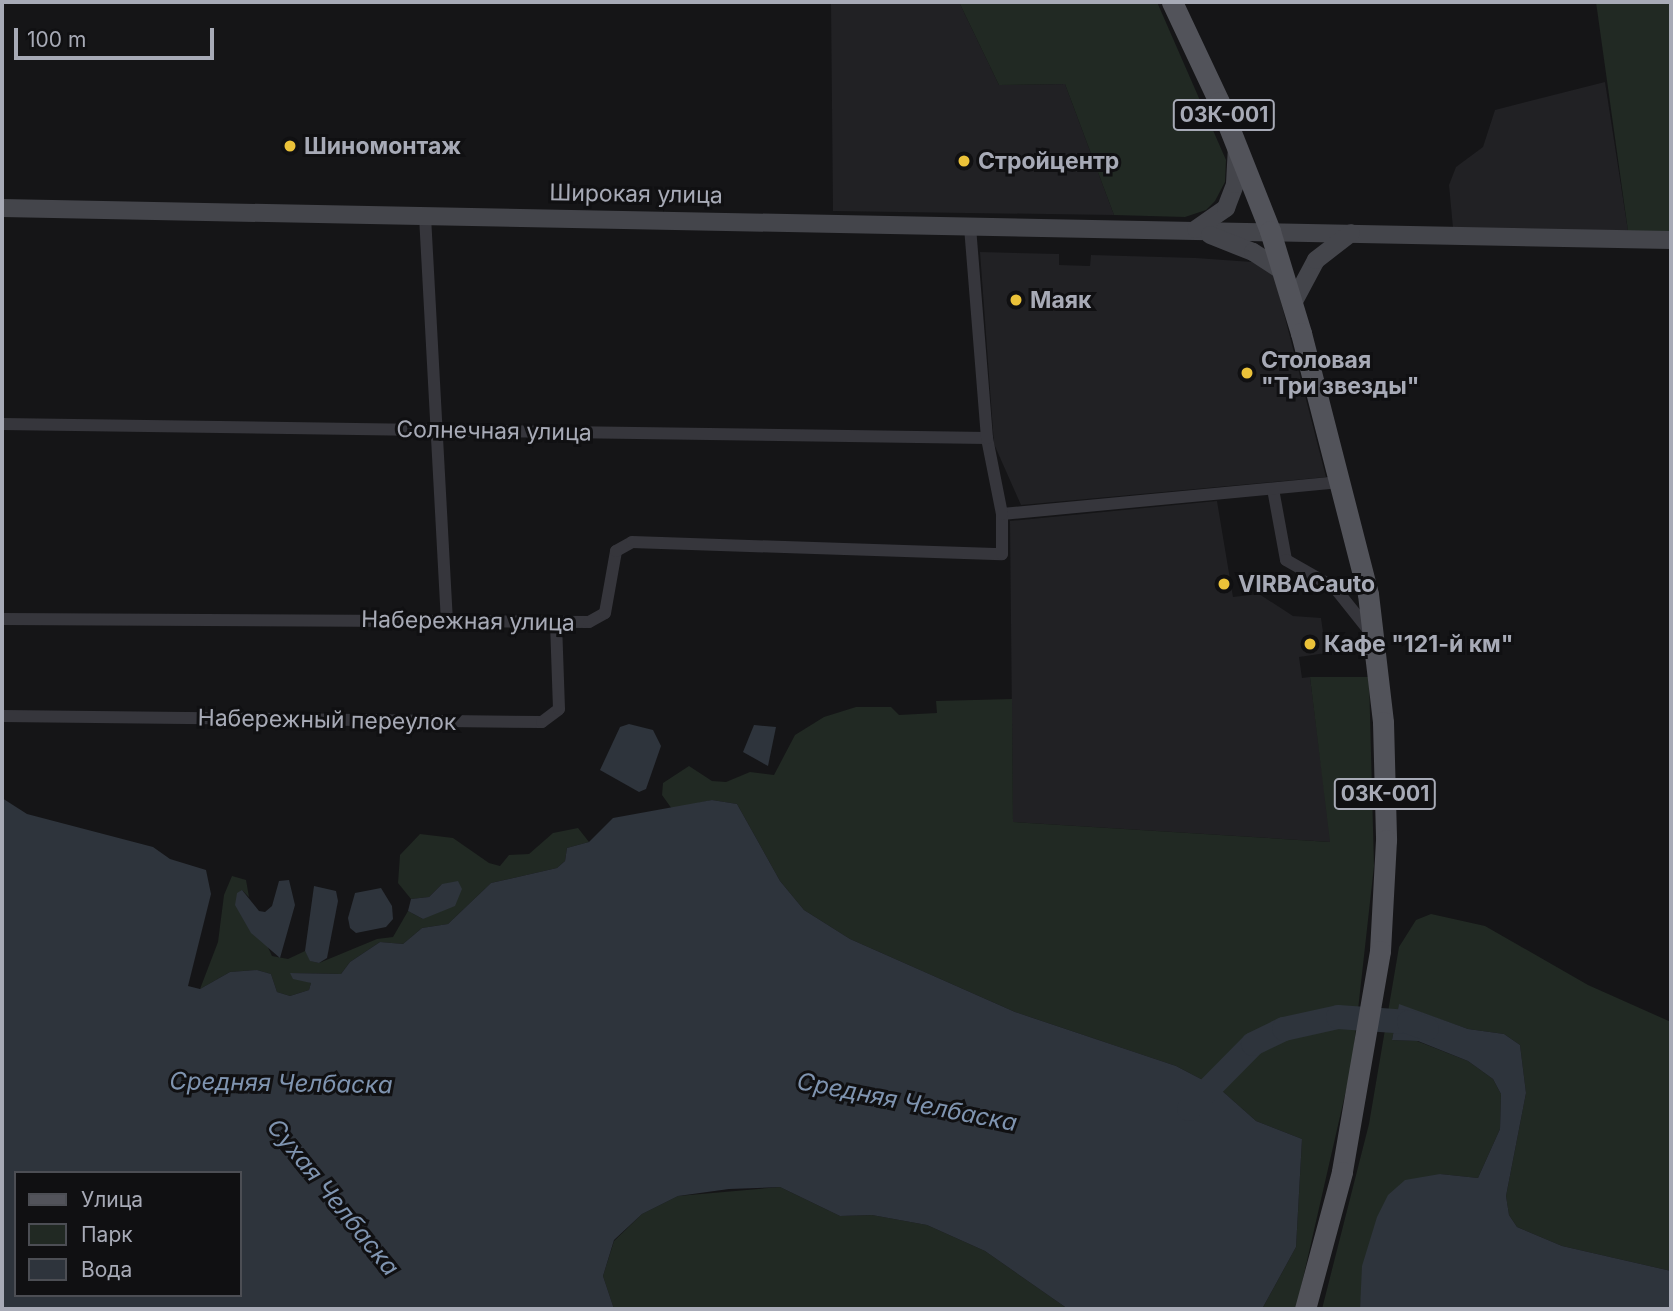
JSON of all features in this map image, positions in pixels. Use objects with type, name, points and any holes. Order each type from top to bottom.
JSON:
[{"type":"main road","name":"03К-001","points":[[1172,2],[1237,147],[1270,232],[1292,304],[1342,482],[1374,638],[1383,722],[1387,841],[1380,951],[1342,1172],[1305,1309]]},
{"type":"street","points":[[1193,230],[1226,208],[1235,184],[1237,147]]},
{"type":"street","name":"Широкая улица","points":[[2,208],[1671,240]]},
{"type":"street","points":[[425,216],[434,430],[447,619]]},
{"type":"street","points":[[970,225],[986,438],[1002,514],[1342,482]]},
{"type":"street","points":[[1193,230],[1253,252],[1282,271]]},
{"type":"street","points":[[1292,304],[1316,260],[1351,233]]},
{"type":"street","name":"Солнечная улица","points":[[2,424],[986,438]]},
{"type":"street","points":[[1273,489],[1286,560],[1335,588],[1374,638]]},
{"type":"street","name":"Набережная улица","points":[[2,619],[447,619],[589,622],[605,613],[611,561],[621,545],[632,542],[1002,554],[1002,514]]},
{"type":"street","name":"Набережный переулок","points":[[2,716],[542,722],[559,709],[556,622]]},
{"type":"shaded area","points":[[831,2],[959,2],[999,85],[1065,84],[1114,215],[833,211]]},
{"type":"shaded area","points":[[1605,82],[1628,231],[1453,228],[1449,185],[1456,167],[1483,147],[1495,110]]},
{"type":"shaded area","points":[[980,252],[1059,254],[1059,265],[1090,266],[1091,255],[1196,258],[1252,262],[1273,271],[1326,477],[1021,505],[994,444]]},
{"type":"shaded area","points":[[1217,501],[1233,597],[1259,594],[1293,616],[1321,618],[1326,653],[1299,657],[1302,678],[1310,677],[1331,842],[1013,822],[1010,521]]},
{"type":"green space","points":[[959,2],[1157,2],[1226,160],[1225,182],[1215,201],[1206,210],[1185,217],[1114,215],[1065,84],[999,85]]},
{"type":"green space","points":[[1596,2],[1671,2],[1671,232],[1628,231]]},
{"type":"green space","points":[[1310,677],[1369,677],[1374,866],[1352,1064],[1296,1309],[1262,1309],[1296,1247],[1302,1139],[1256,1121],[1220,1089],[1176,1066],[1015,1012],[850,939],[804,910],[780,881],[737,804],[712,800],[672,809],[662,795],[663,783],[689,766],[712,781],[726,782],[750,772],[774,775],[795,735],[824,717],[856,707],[891,707],[899,715],[937,713],[936,701],[1012,699],[1013,822],[1330,842]]},
{"type":"green space","points":[[578,828],[589,842],[567,848],[565,861],[557,868],[491,883],[448,924],[422,928],[403,944],[380,942],[350,962],[341,974],[290,973],[311,983],[309,990],[290,996],[277,992],[271,974],[257,970],[230,972],[200,989],[218,942],[224,895],[232,876],[246,880],[249,897],[242,890],[272,956],[288,959],[305,951],[311,961],[319,963],[377,939],[393,937],[408,911],[423,919],[442,884],[429,897],[411,899],[398,883],[400,855],[420,834],[453,838],[489,863],[500,866],[509,855],[529,854],[553,833]]},
{"type":"green space","points":[[1431,914],[1485,926],[1588,985],[1671,1022],[1671,1271],[1562,1246],[1517,1227],[1509,1215],[1506,1196],[1526,1093],[1520,1045],[1504,1034],[1468,1029],[1399,1005],[1392,1040],[1417,1041],[1468,1061],[1493,1079],[1501,1094],[1500,1129],[1478,1178],[1440,1174],[1361,1299],[1360,1309],[1322,1309],[1369,1124],[1399,947],[1416,920]]},
{"type":"green space","points":[[780,1187],[840,1216],[872,1215],[927,1225],[985,1251],[1068,1309],[614,1309],[603,1276],[614,1241],[642,1214],[678,1196]]},
{"type":"water","points":[[629,724],[653,730],[661,746],[646,789],[639,792],[600,770],[620,727]]},
{"type":"water","points":[[754,725],[776,727],[768,766],[743,752]]},
{"type":"water","name":"Сухая Челбаска","points":[[2,798],[27,814],[153,847],[170,859],[206,870],[211,894],[188,986],[200,989],[230,972],[257,970],[271,974],[277,992],[290,996],[309,990],[311,983],[293,979],[290,973],[341,974],[350,962],[380,942],[403,944],[422,928],[448,924],[491,883],[557,868],[565,861],[567,848],[589,842],[613,818],[712,800],[737,804],[780,881],[804,910],[850,939],[1015,1012],[1176,1066],[1220,1089],[1256,1121],[1302,1139],[1296,1247],[1262,1309],[1068,1309],[985,1251],[927,1225],[872,1215],[840,1216],[780,1187],[729,1189],[678,1196],[642,1214],[614,1240],[603,1276],[614,1309],[2,1309]]},
{"type":"water","points":[[289,880],[295,905],[280,958],[251,933],[235,905],[237,893],[242,890],[259,911],[265,912],[272,906],[279,881]]},
{"type":"water","points":[[458,881],[462,889],[455,906],[423,919],[408,911],[411,899],[429,897],[442,884]]},
{"type":"water","points":[[314,886],[336,891],[338,901],[327,958],[319,963],[310,961],[305,951]]},
{"type":"water","points":[[381,888],[392,906],[393,919],[386,927],[356,933],[350,928],[348,918],[355,893]]},
{"type":"water","points":[[1399,1004],[1468,1029],[1504,1034],[1520,1045],[1526,1093],[1506,1196],[1509,1215],[1517,1227],[1562,1246],[1671,1271],[1671,1309],[1360,1309],[1362,1266],[1377,1217],[1388,1195],[1405,1180],[1440,1174],[1478,1178],[1500,1129],[1501,1094],[1493,1079],[1468,1061],[1418,1041],[1392,1040]]},
{"type":"waterway","name":"Средняя Челбаска","points":[[1189,1109],[1253,1044],[1284,1029],[1338,1017],[1409,1022],[1427,1029]]},
{"type":"place","name":"Шиномонтаж","points":[[290,146]]},
{"type":"place","name":"Стройцентр","points":[[964,161]]},
{"type":"place","name":"Маяк","points":[[1016,300]]},
{"type":"place","name":"Столовая \"Три звезды\"","points":[[1247,373]]},
{"type":"place","name":"VIRBACauto","points":[[1224,584]]},
{"type":"place","name":"Кафе \"121-й км\"","points":[[1310,644]]}]
